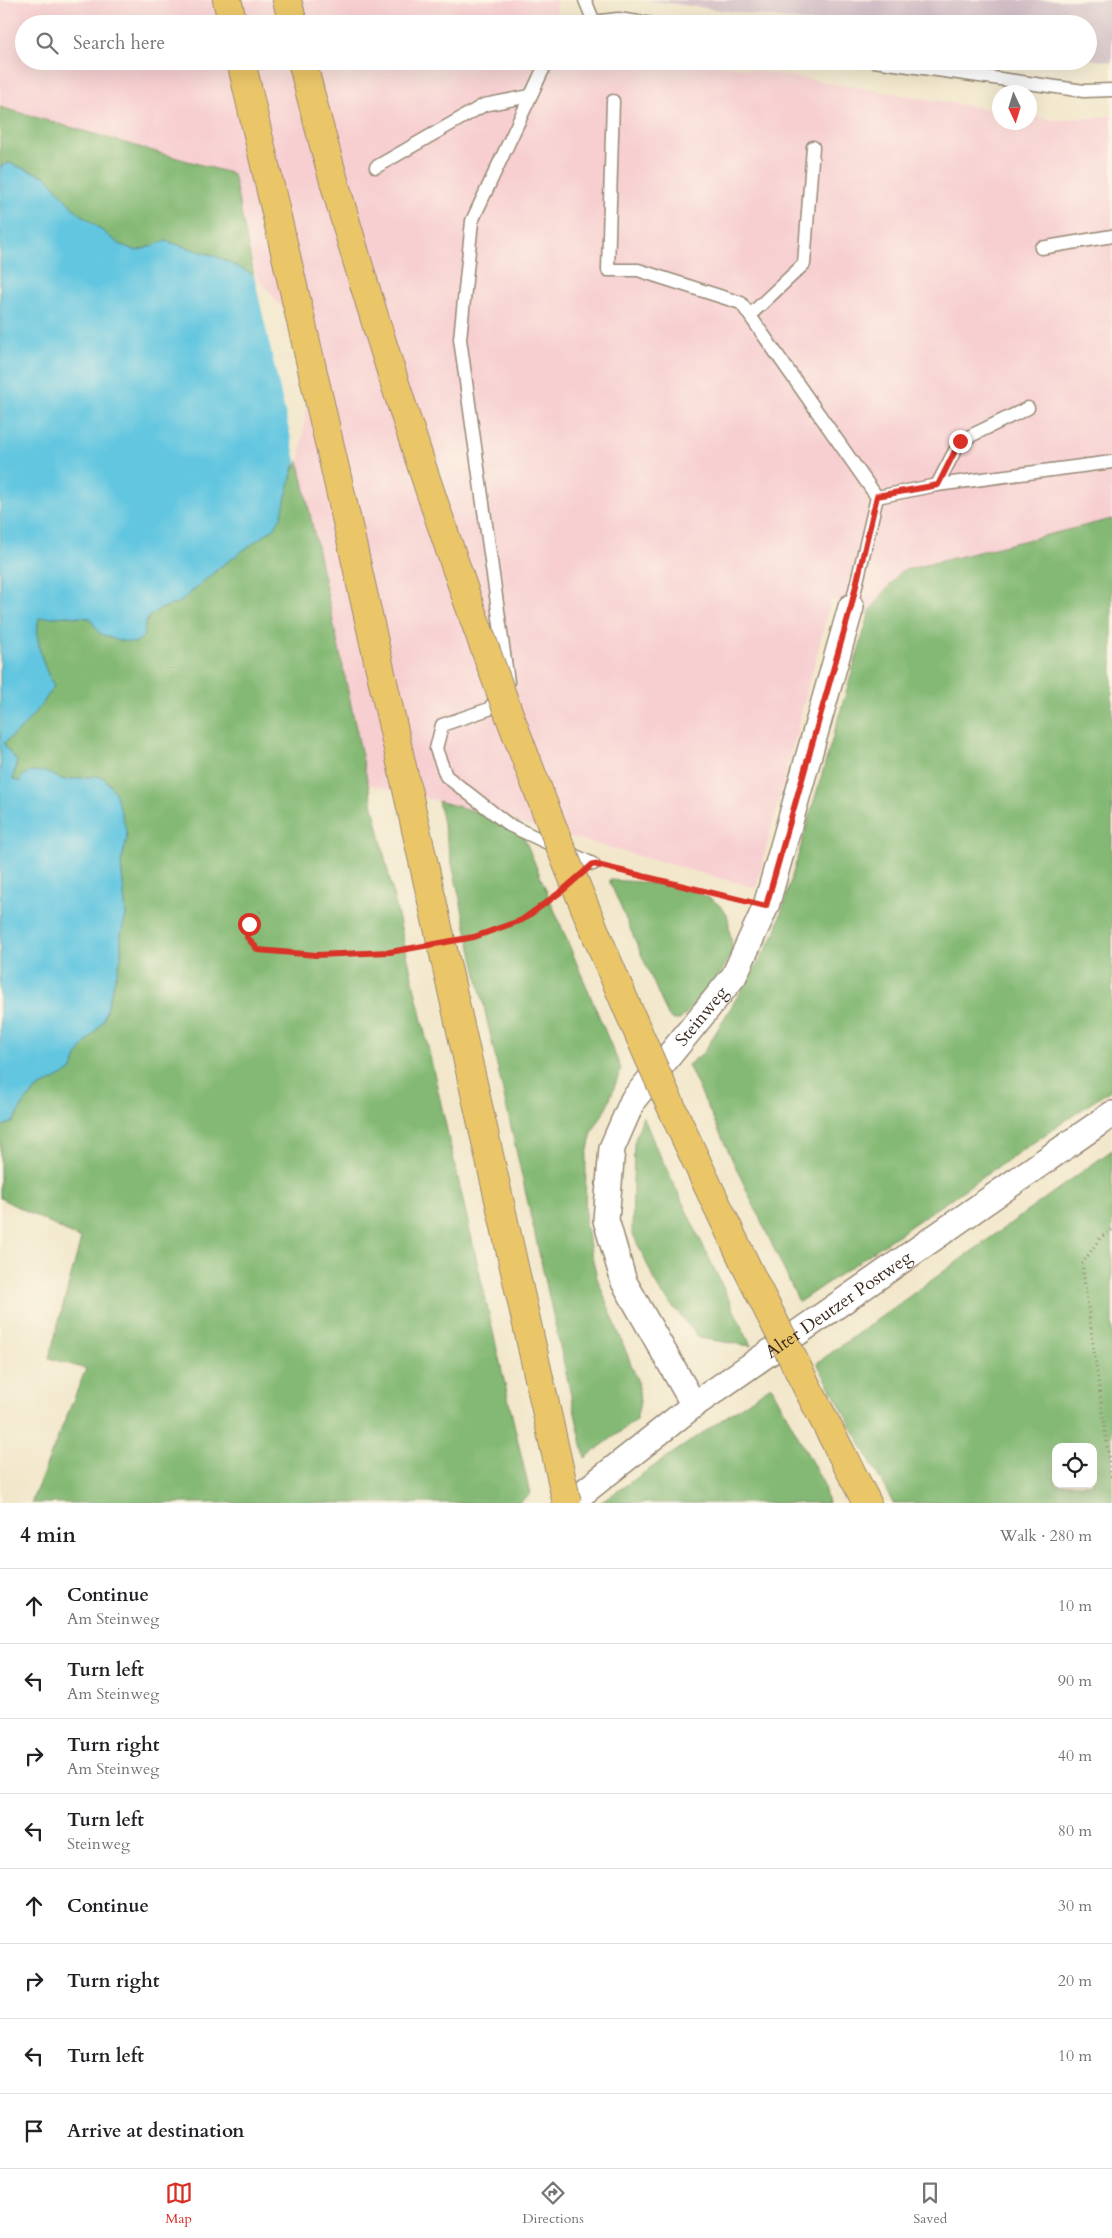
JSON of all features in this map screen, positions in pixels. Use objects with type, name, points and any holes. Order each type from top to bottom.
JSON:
[{"type":"highway","points":[[227,0],[230,15]]},
{"type":"highway","points":[[287,0],[291,15]]},
{"type":"highway","points":[[243,70],[337,477],[568,1503]]},
{"type":"highway","points":[[304,70],[320,133],[376,324],[437,513],[504,700],[576,884],[654,1067],[737,1247],[867,1503]]},
{"type":"street","name":"Steinweg","points":[[694,1405],[624,1282],[606,1220],[612,1148],[633,1100],[734,976],[766,906],[851,607]]},
{"type":"street","name":"Alter Deutzer Postweg","points":[[568,1503],[694,1405],[1112,1114]]},
{"type":"lane","points":[[585,0],[590,15]]},
{"type":"lane","points":[[543,70],[472,221],[460,339],[508,682],[489,709],[442,725],[436,749],[446,776],[509,825],[593,864]]},
{"type":"lane","points":[[937,70],[1084,91],[1112,90]]},
{"type":"lane","points":[[376,167],[484,105],[530,96]]},
{"type":"lane","points":[[613,101],[608,270],[638,270],[742,303],[877,496],[851,607]]},
{"type":"lane","points":[[750,315],[804,264],[813,147]]},
{"type":"lane","points":[[1041,248],[1112,236]]},
{"type":"lane","points":[[938,485],[960,441],[1028,408]]},
{"type":"lane","points":[[877,496],[938,485],[1112,462]]},
{"type":"lane","points":[[849,1470],[853,1503]]},
{"type":"path","points":[[593,864],[766,906]]},
{"type":"path","points":[[465,939],[522,920],[554,896]]},
{"type":"path","points":[[260,910],[249,924],[247,937],[258,950],[316,955],[390,952],[418,947]]},
{"type":"path","points":[[1112,1230],[1101,1237],[1082,1264],[1112,1481]]},
{"type":"shaded area","points":[[0,0],[556,0],[556,15],[15,15],[15,70],[753,70],[992,110],[992,130],[1037,130],[1037,117],[1056,120],[1112,116],[1112,519],[901,571],[870,611],[831,600],[756,888],[438,801],[368,784],[298,458],[233,174],[0,107]]},
{"type":"shaded area","points":[[646,0],[1112,0],[1112,62],[1097,60],[1097,15],[758,15]]},
{"type":"green space","points":[[0,107],[233,174],[254,275],[218,257],[166,241],[137,251],[119,244],[73,208],[47,177],[9,163],[0,167]]},
{"type":"green space","points":[[298,458],[368,784],[530,1494],[518,1503],[31,1503],[86,1369],[49,1358],[81,1239],[0,1198],[0,1127],[13,1122],[24,1103],[37,1089],[71,1071],[79,1052],[103,1021],[121,958],[121,933],[126,916],[121,863],[127,838],[115,792],[104,778],[96,776],[64,780],[45,772],[19,782],[13,779],[17,761],[4,743],[22,728],[43,703],[54,686],[40,653],[39,617],[67,616],[90,618],[144,636],[145,624],[150,616],[158,610],[180,602],[220,567],[273,529]]},
{"type":"green space","points":[[1112,519],[1112,1089],[799,1302],[688,1065],[704,1052],[775,934],[870,611],[901,571]]},
{"type":"green space","points":[[438,801],[518,823],[621,1069],[607,1107],[592,1132],[586,1159],[585,1224],[597,1278],[638,1382],[640,1402],[636,1420],[585,1458]]},
{"type":"green space","points":[[609,880],[656,884],[691,891],[719,905],[727,915],[732,944],[728,961],[709,988],[680,1020],[673,1020],[668,1016]]},
{"type":"green space","points":[[643,1116],[751,1346],[699,1338],[659,1290],[632,1232],[634,1143]]},
{"type":"green space","points":[[1112,1150],[1112,1503],[893,1503],[817,1363]]},
{"type":"green space","points":[[771,1386],[823,1483],[828,1503],[600,1503]]},
{"type":"water","points":[[9,163],[47,177],[73,208],[119,244],[137,251],[166,241],[218,257],[254,275],[298,458],[293,469],[281,517],[273,529],[220,567],[180,602],[158,610],[150,616],[145,624],[144,636],[135,643],[116,640],[99,633],[90,618],[67,616],[39,618],[40,653],[54,686],[43,703],[22,728],[4,743],[17,761],[13,779],[19,782],[22,776],[33,771],[45,772],[64,780],[96,776],[104,778],[115,792],[126,829],[127,838],[121,863],[126,916],[121,933],[121,958],[103,1021],[79,1052],[71,1071],[37,1089],[24,1103],[13,1122],[0,1127],[0,167]]},
{"type":"pier","points":[[253,272],[294,322],[306,410],[300,458],[297,465]]},
{"type":"route","points":[[249,924],[247,937],[258,950],[316,955],[390,952],[474,937],[522,920],[562,891],[593,864],[766,906],[851,607],[877,496],[938,485],[960,441]]}]
